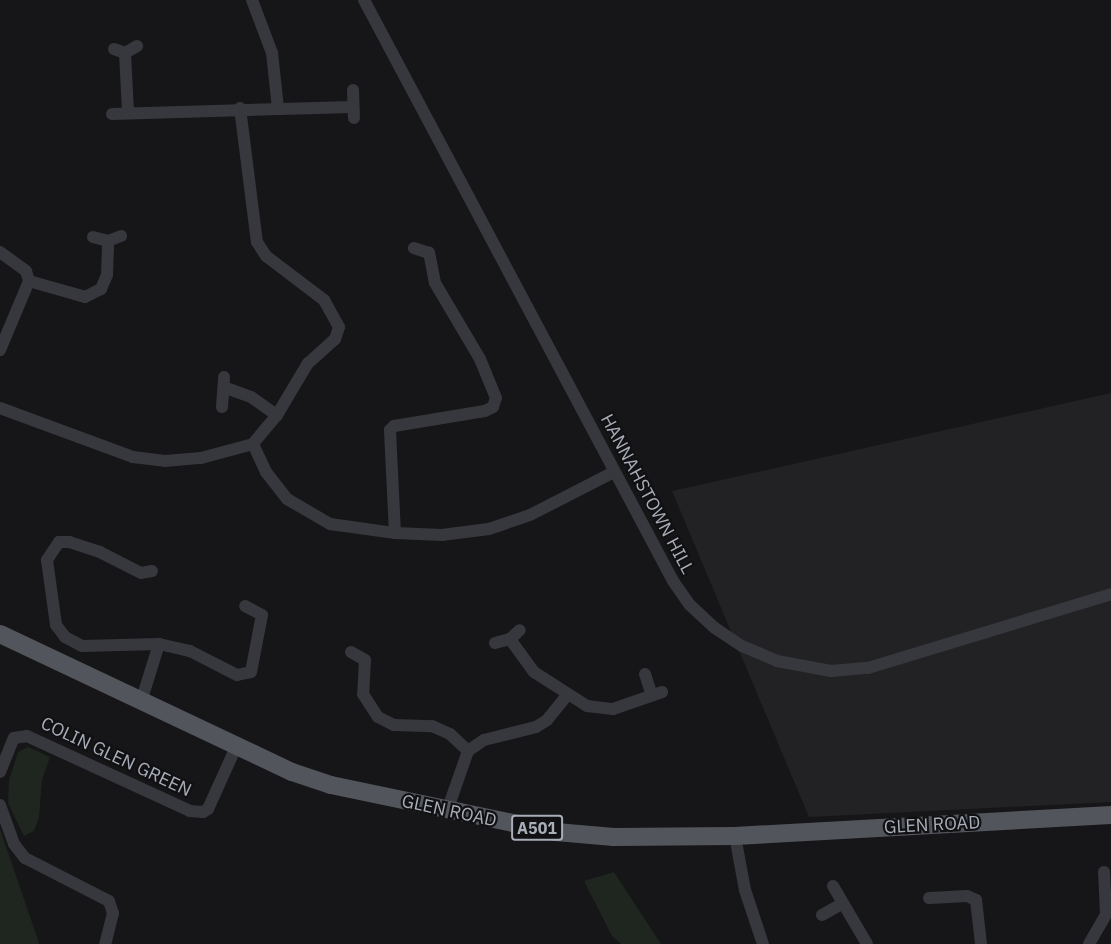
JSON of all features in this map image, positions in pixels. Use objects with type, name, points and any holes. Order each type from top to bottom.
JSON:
[{"type":"main road","name":"GLEN ROAD","points":[[0,634],[236,747],[331,785],[556,832],[614,837],[735,836],[1111,815]]},
{"type":"street","points":[[252,0],[272,53],[278,108]]},
{"type":"street","name":"HANNAHSTOWN HILL","points":[[363,0],[614,472],[690,605],[736,642],[777,661],[831,671],[867,668],[1111,594]]},
{"type":"street","points":[[128,113],[119,51],[137,46]]},
{"type":"street","points":[[112,114],[240,108],[353,113],[353,90]]},
{"type":"street","points":[[0,408],[133,457],[165,461],[201,458],[253,444],[277,415],[308,363],[335,339],[339,327],[324,300],[266,256],[256,242],[240,108]]},
{"type":"street","points":[[93,237],[108,241],[121,236]]},
{"type":"street","points":[[29,281],[85,297],[101,289],[106,275],[108,241]]},
{"type":"street","points":[[395,533],[390,430],[394,426],[485,411],[493,406],[496,398],[480,359],[435,283],[429,253],[414,248]]},
{"type":"street","points":[[0,252],[26,272],[29,281],[0,350]]},
{"type":"street","points":[[222,407],[225,382],[277,415]]},
{"type":"street","points":[[253,444],[266,472],[287,499],[330,524],[395,533],[442,535],[489,529],[530,515],[614,472]]},
{"type":"street","points":[[152,571],[141,573],[70,542],[59,542],[49,552],[47,560],[52,611],[65,637],[93,647],[109,642],[159,644],[190,651],[237,675],[251,672],[262,615],[245,606]]},
{"type":"street","points":[[495,643],[510,639],[520,630]]},
{"type":"street","points":[[510,639],[534,672],[587,706],[613,709],[642,701],[656,692],[645,674]]},
{"type":"street","points":[[141,702],[159,644]]},
{"type":"street","points":[[351,652],[365,660],[363,694],[378,717],[394,725],[432,726],[450,734],[468,751]]},
{"type":"street","points":[[447,811],[468,751],[484,740],[536,727],[552,716],[567,695]]},
{"type":"street","name":"COLIN GLEN GREEN","points":[[0,772],[14,738],[27,736],[190,811],[203,812],[208,809],[236,747]]},
{"type":"street","points":[[0,805],[14,844],[25,858],[109,901],[113,913],[105,944]]},
{"type":"street","points":[[735,836],[745,890],[763,944]]},
{"type":"street","points":[[1089,944],[1106,914],[1104,872]]},
{"type":"street","points":[[833,886],[867,944]]},
{"type":"street","points":[[929,898],[967,896],[976,900],[981,944]]},
{"type":"street","points":[[822,915],[842,904]]},
{"type":"shaded area","points":[[1111,393],[1111,802],[809,817],[672,491]]},
{"type":"shaded area","points":[[28,747],[50,757],[42,780],[39,817],[34,831],[24,836],[8,803],[9,780],[18,752]]},
{"type":"shaded area","points":[[0,829],[37,937],[39,944],[0,944]]},
{"type":"shaded area","points":[[614,872],[661,944],[621,944],[612,936],[584,881]]}]
